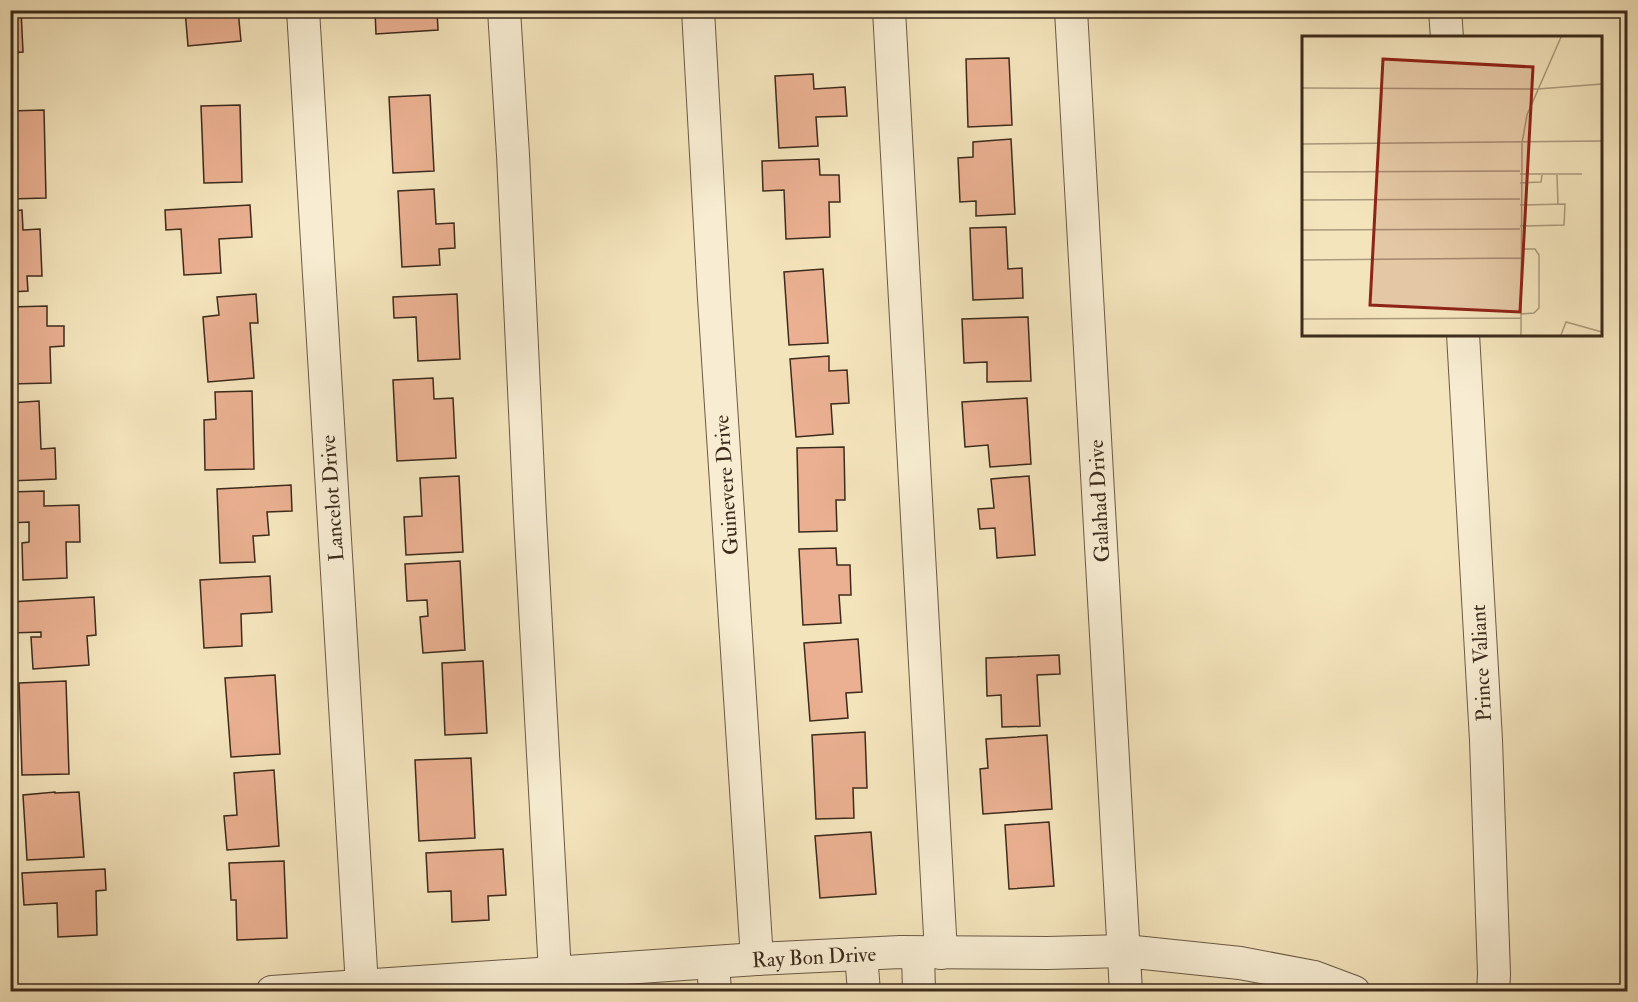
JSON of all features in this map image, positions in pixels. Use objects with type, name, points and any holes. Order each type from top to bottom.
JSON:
[{"type":"street","name":"Lancelot Drive","points":[[303,10],[362,986]]},
{"type":"street","points":[[504,10],[531,529],[568,979]]},
{"type":"street","name":"Guinevere Drive","points":[[698,10],[713,286],[757,960]]},
{"type":"street","points":[[889,10],[930,953],[919,992]]},
{"type":"street","name":"Galahad Drive","points":[[1071,10],[1126,992]]},
{"type":"street","points":[[1445,10],[1447,36]]},
{"type":"street","name":"Prince Valiant","points":[[1463,336],[1486,740],[1493,992]]},
{"type":"street","name":"Ray Bon Drive","points":[[272,992],[362,986],[424,987],[568,979],[714,977],[757,960],[861,954],[1125,951],[1240,963],[1314,977],[1354,992]]},
{"type":"street","points":[[861,954],[864,992]]},
{"type":"building","points":[[10,10],[21,10],[23,52],[10,53]]},
{"type":"building","points":[[185,10],[238,10],[241,41],[188,46]]},
{"type":"building","points":[[375,10],[437,10],[438,30],[376,34]]},
{"type":"building","points":[[1009,58],[1012,125],[968,127],[966,59]]},
{"type":"building","points":[[813,74],[814,89],[845,87],[847,116],[816,117],[818,146],[779,148],[775,76]]},
{"type":"building","points":[[430,95],[434,171],[393,173],[389,97]]},
{"type":"building","points":[[240,105],[242,182],[204,183],[201,106]]},
{"type":"building","points":[[44,110],[46,198],[10,199],[10,111]]},
{"type":"building","points":[[1011,139],[1015,214],[976,216],[976,201],[960,202],[958,158],[973,157],[973,142]]},
{"type":"building","points":[[819,159],[820,175],[839,175],[840,202],[829,202],[830,237],[786,239],[784,190],[763,191],[762,161]]},
{"type":"building","points":[[434,189],[436,224],[454,223],[455,248],[439,249],[440,265],[402,267],[398,191]]},
{"type":"building","points":[[250,205],[252,237],[219,239],[221,273],[184,275],[181,229],[166,230],[165,210]]},
{"type":"building","points":[[22,210],[23,230],[40,229],[42,276],[27,276],[28,291],[10,292],[10,211]]},
{"type":"building","points":[[1006,227],[1008,269],[1022,268],[1023,298],[973,300],[970,228]]},
{"type":"building","points":[[823,269],[828,343],[789,345],[784,272]]},
{"type":"building","points":[[256,294],[258,323],[250,323],[254,378],[208,382],[203,317],[219,315],[217,297]]},
{"type":"building","points":[[457,294],[460,359],[418,361],[416,317],[394,318],[393,297]]},
{"type":"building","points":[[47,306],[47,326],[64,326],[64,346],[50,347],[51,383],[10,384],[10,307]]},
{"type":"building","points":[[1028,317],[1031,381],[987,382],[987,362],[964,363],[962,319]]},
{"type":"building","points":[[829,356],[829,371],[847,370],[849,403],[831,404],[833,434],[796,437],[790,359]]},
{"type":"building","points":[[433,378],[434,399],[453,398],[456,458],[397,461],[393,380]]},
{"type":"building","points":[[252,391],[254,469],[205,470],[204,420],[216,419],[215,392]]},
{"type":"building","points":[[1027,398],[1031,464],[990,467],[988,445],[965,447],[962,402]]},
{"type":"building","points":[[39,401],[41,449],[55,448],[56,479],[10,481],[10,403]]},
{"type":"building","points":[[844,447],[845,500],[836,500],[837,531],[799,532],[797,448]]},
{"type":"building","points":[[459,476],[463,552],[406,555],[404,517],[422,516],[420,478]]},
{"type":"building","points":[[1029,476],[1035,555],[997,558],[995,528],[980,529],[978,509],[994,508],[991,479]]},
{"type":"building","points":[[291,485],[292,511],[267,512],[269,535],[253,536],[255,562],[220,563],[217,489]]},
{"type":"building","points":[[44,491],[44,506],[79,505],[80,542],[66,542],[67,578],[23,580],[22,543],[29,542],[29,522],[10,523],[10,492]]},
{"type":"building","points":[[836,548],[837,565],[850,565],[851,595],[839,595],[841,623],[803,625],[799,549]]},
{"type":"building","points":[[460,561],[465,650],[423,653],[420,617],[428,616],[427,600],[407,601],[405,564]]},
{"type":"building","points":[[270,576],[272,612],[241,614],[242,646],[204,648],[200,580]]},
{"type":"building","points":[[94,597],[96,635],[87,636],[89,665],[33,669],[31,637],[41,637],[41,632],[10,633],[10,602]]},
{"type":"building","points":[[858,639],[862,692],[846,693],[848,718],[810,721],[804,643]]},
{"type":"building","points":[[1059,655],[1060,674],[1037,675],[1040,726],[1002,727],[1001,695],[987,696],[986,658]]},
{"type":"building","points":[[483,661],[487,733],[445,735],[442,663]]},
{"type":"building","points":[[275,675],[280,754],[231,757],[225,678]]},
{"type":"building","points":[[66,681],[69,774],[22,775],[19,683]]},
{"type":"building","points":[[865,732],[867,788],[853,788],[854,818],[816,819],[812,735]]},
{"type":"building","points":[[1047,735],[1052,809],[983,814],[980,769],[988,768],[986,739]]},
{"type":"building","points":[[471,758],[475,838],[419,841],[415,760]]},
{"type":"building","points":[[274,770],[279,846],[227,850],[224,816],[237,815],[234,773]]},
{"type":"building","points":[[79,792],[84,857],[27,860],[23,795]]},
{"type":"building","points":[[1049,822],[1054,886],[1009,889],[1005,825]]},
{"type":"building","points":[[871,832],[876,894],[820,898],[815,836]]},
{"type":"building","points":[[503,849],[506,895],[488,896],[489,920],[452,922],[451,891],[428,892],[426,853]]},
{"type":"building","points":[[284,861],[287,938],[237,940],[236,900],[231,900],[229,863]]},
{"type":"building","points":[[105,869],[106,890],[96,891],[97,935],[58,937],[57,903],[24,905],[22,873]]}]
